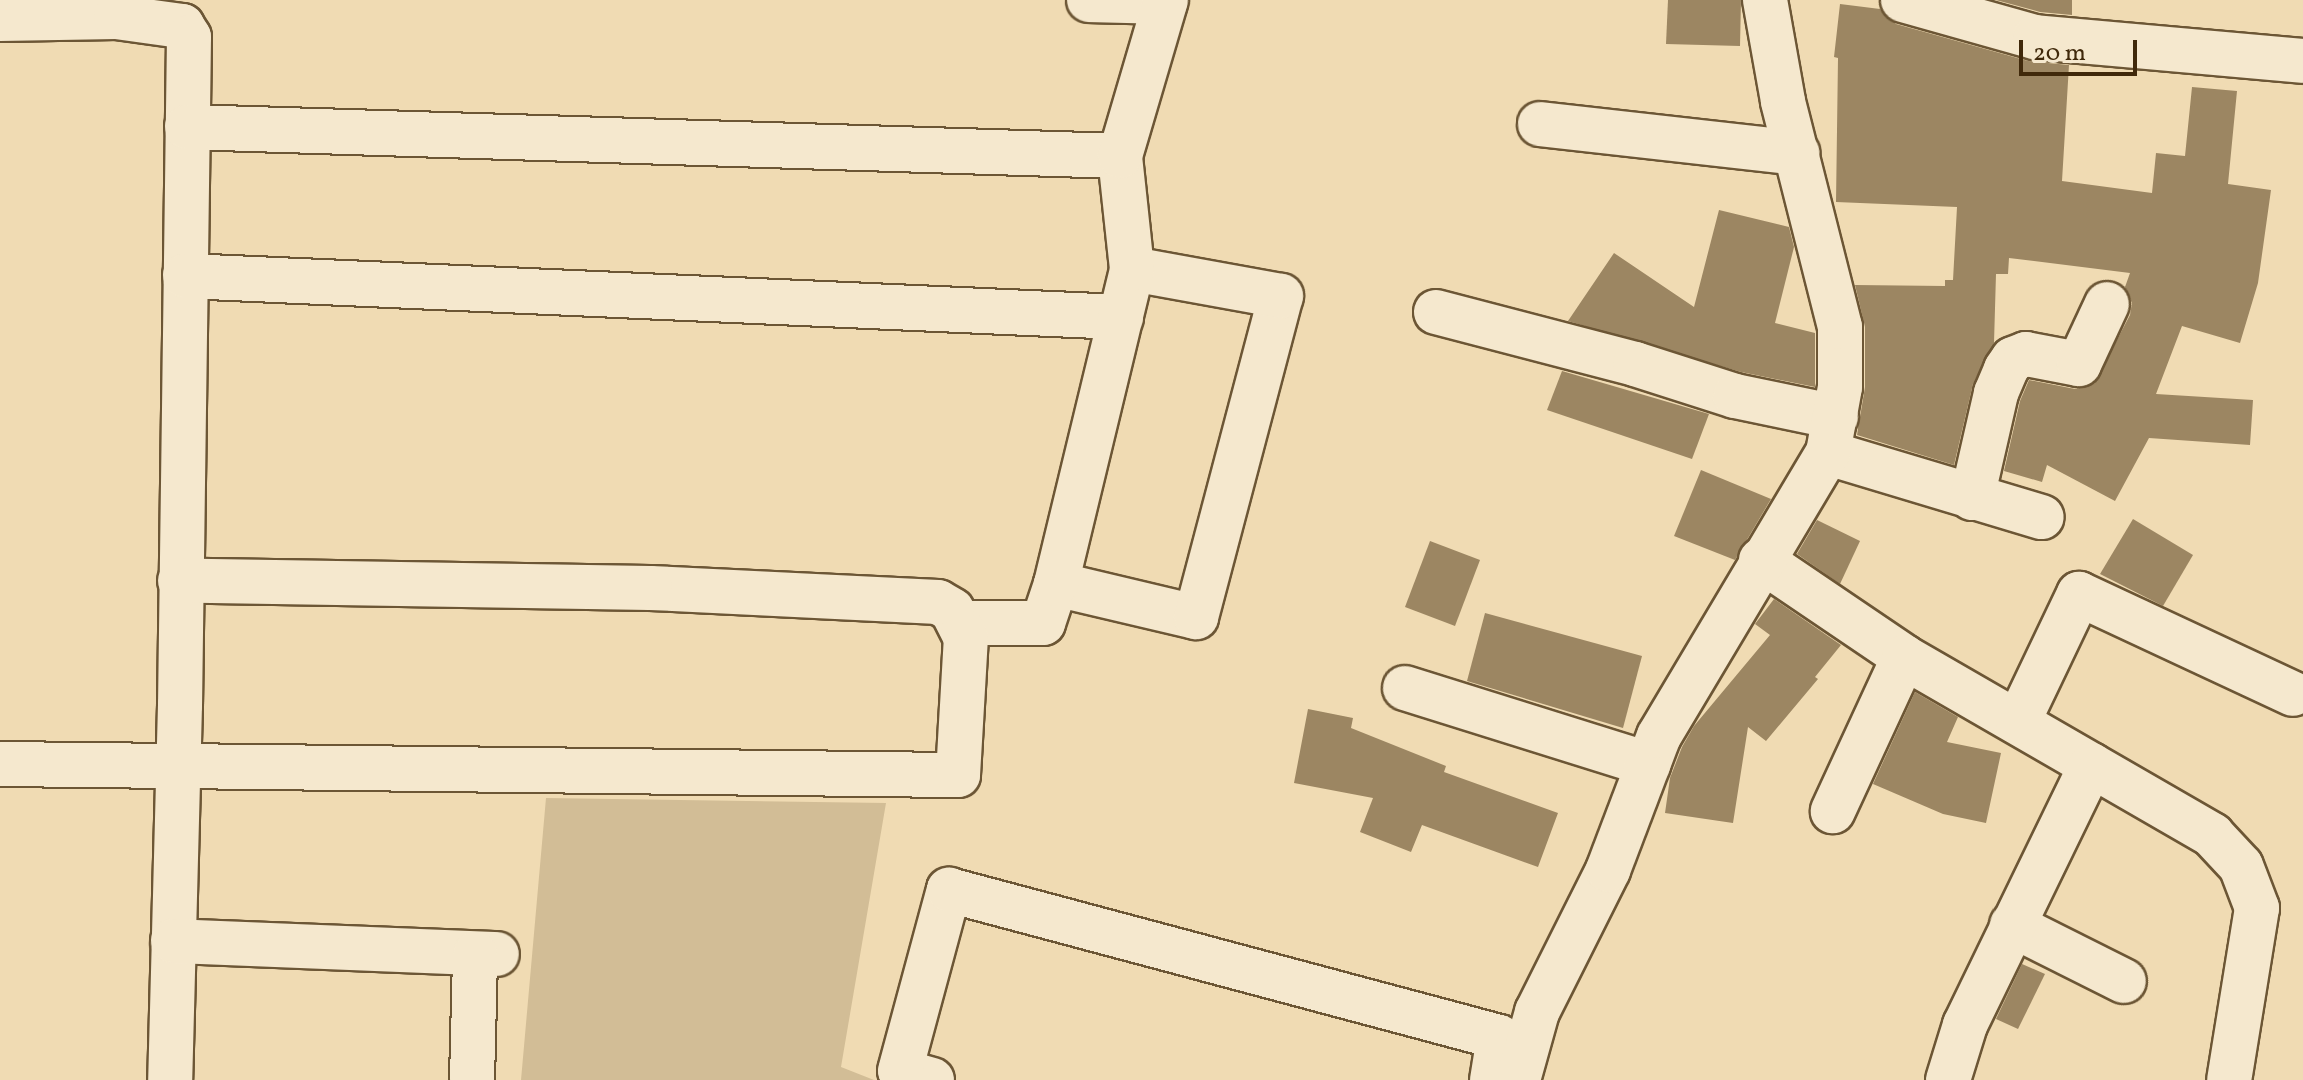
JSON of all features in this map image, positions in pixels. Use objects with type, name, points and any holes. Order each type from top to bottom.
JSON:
[{"type":"street","points":[[961,623],[1043,623],[1056,584],[1132,269],[1120,156],[1165,1],[1089,0]]},
{"type":"street","points":[[1518,1080],[1537,1012],[1608,870],[1648,764],[1686,685],[1761,560],[1787,525],[1832,435],[1842,359],[1840,327],[1783,101],[1765,0]]},
{"type":"street","points":[[1903,0],[2035,37],[2303,61]]},
{"type":"street","points":[[0,19],[189,13],[178,766],[170,1080]]},
{"type":"street","points":[[1540,124],[1797,153]]},
{"type":"street","points":[[187,127],[1120,156]]},
{"type":"street","points":[[1056,584],[1196,617],[1281,296],[1132,269]]},
{"type":"street","points":[[185,276],[1121,317]]},
{"type":"street","points":[[1972,498],[1996,393],[2006,369],[2013,359],[2026,354],[2079,364],[2107,304]]},
{"type":"street","points":[[1436,312],[1635,364],[1735,396],[1832,435],[1972,498],[2042,517]]},
{"type":"street","points":[[1761,560],[1904,657],[2212,835],[2241,866],[2252,888],[2257,908],[2229,1080]]},
{"type":"street","points":[[0,764],[958,775],[966,638],[952,610],[938,602],[650,588],[180,581]]},
{"type":"street","points":[[2018,722],[2079,594],[2293,694]]},
{"type":"street","points":[[1833,811],[1904,657]]},
{"type":"street","points":[[1405,688],[1648,764]]},
{"type":"street","points":[[1948,1080],[1965,1025],[2091,765]]},
{"type":"street","points":[[932,1080],[900,1071],[949,890],[1499,1037],[1492,1080]]},
{"type":"street","points":[[2012,925],[2124,981]]},
{"type":"street","points":[[173,941],[486,954],[472,1080]]},
{"type":"shaded area","points":[[546,798],[886,803],[841,1067],[874,1080],[521,1080]]},
{"type":"building","points":[[1668,0],[1741,0],[1740,46],[1666,44]]},
{"type":"building","points":[[1996,0],[2072,0],[2072,15],[2040,12]]},
{"type":"building","points":[[1840,4],[1880,9],[1896,24],[2028,61],[2069,65],[2062,181],[2152,193],[2156,153],[2185,156],[2192,87],[2237,91],[2228,184],[2271,190],[2258,283],[2240,343],[2182,326],[2156,394],[2253,400],[2250,445],[2149,438],[2115,501],[2047,465],[2042,482],[2004,471],[2020,401],[2029,380],[2075,389],[2094,384],[2130,315],[2132,303],[2125,287],[2130,273],[2009,258],[2008,274],[1996,274],[1994,343],[1973,384],[1954,465],[1857,435],[1865,387],[1865,327],[1855,285],[1945,286],[1945,280],[1953,280],[1957,207],[1836,202],[1838,58],[1834,57]]},
{"type":"building","points":[[1719,210],[1789,227],[1794,247],[1775,323],[1815,333],[1815,387],[1741,372],[1568,321],[1614,253],[1694,307]]},
{"type":"building","points":[[1562,371],[1709,414],[1692,459],[1547,410]]},
{"type":"building","points":[[1701,470],[1771,499],[1735,560],[1674,536]]},
{"type":"building","points":[[2133,519],[2193,555],[2163,606],[2100,574]]},
{"type":"building","points":[[1817,520],[1860,541],[1840,584],[1797,554]]},
{"type":"building","points":[[1430,541],[1480,560],[1455,626],[1405,607]]},
{"type":"building","points":[[1774,599],[1841,645],[1815,677],[1818,679],[1766,741],[1748,727],[1733,823],[1665,813],[1670,778],[1682,747],[1694,726],[1770,635],[1755,624]]},
{"type":"building","points":[[1485,613],[1642,656],[1623,728],[1467,681]]},
{"type":"building","points":[[1915,692],[1958,717],[1947,742],[2001,753],[1986,823],[1943,814],[1873,784]]},
{"type":"building","points":[[1308,709],[1353,718],[1351,728],[1446,766],[1444,772],[1558,813],[1538,867],[1422,825],[1411,852],[1360,832],[1373,798],[1294,783]]},
{"type":"building","points":[[2022,964],[2045,974],[2018,1029],[1996,1019]]}]
